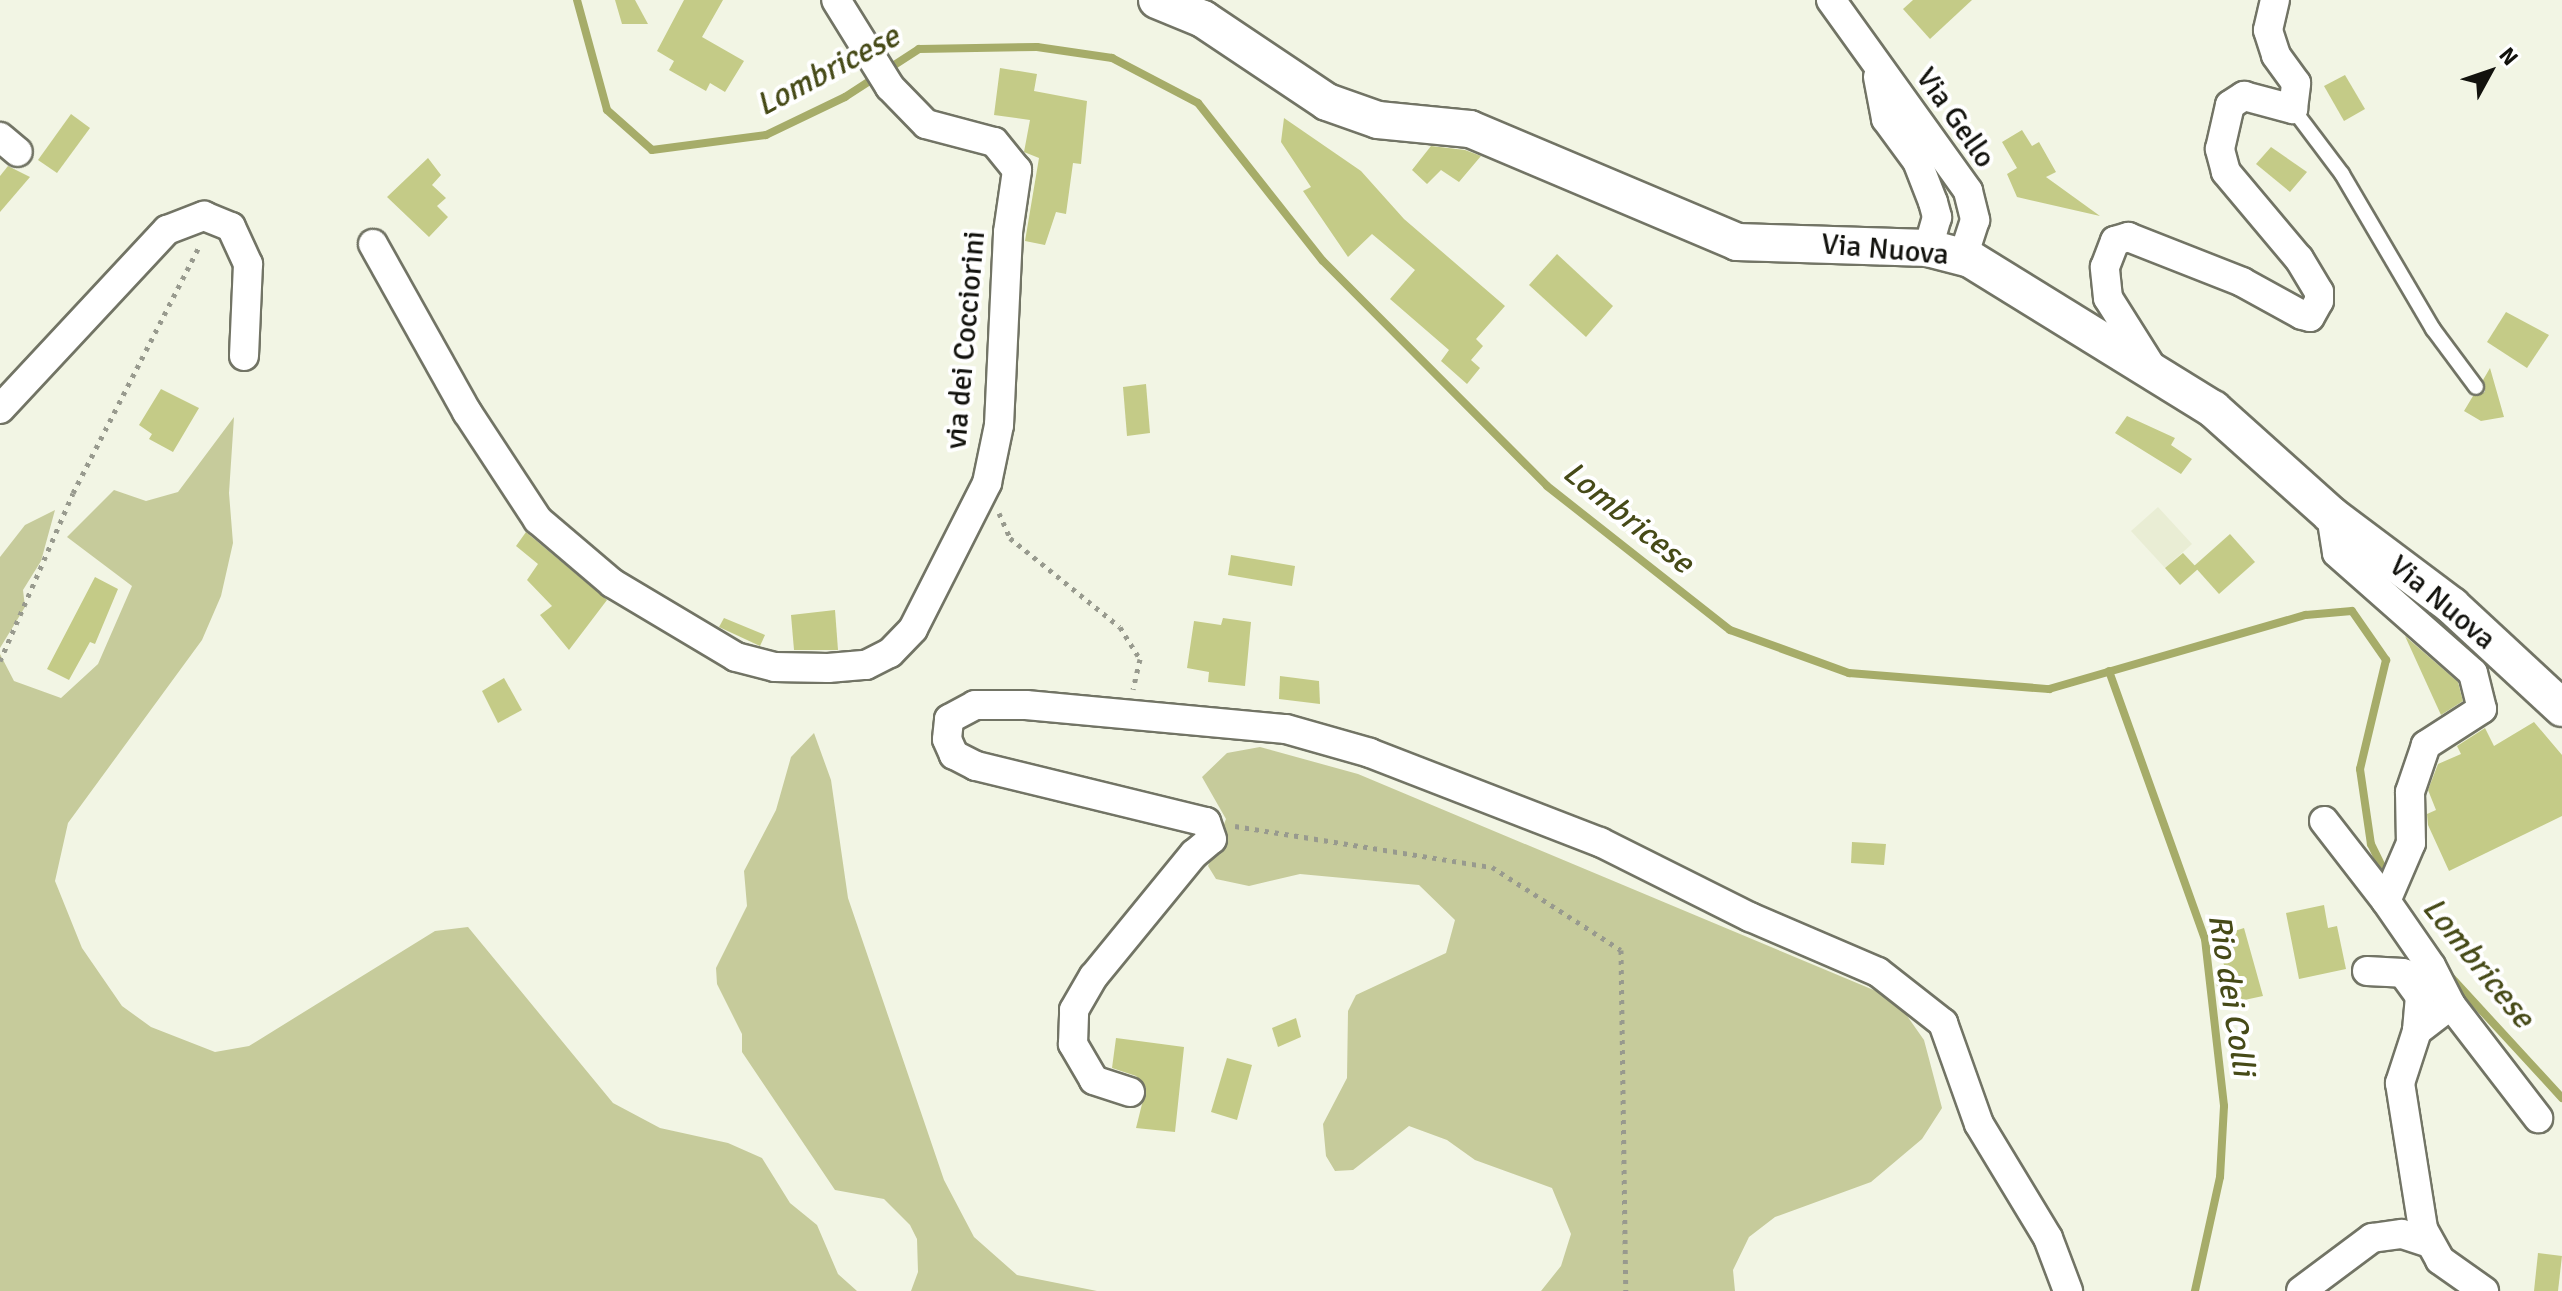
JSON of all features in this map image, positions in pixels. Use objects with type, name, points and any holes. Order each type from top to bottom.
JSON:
[{"type":"street","name":"via dei Cocciorini","points":[[373,244],[467,412],[538,520],[612,583],[736,657],[775,667],[866,665],[890,653],[913,629],[987,483],[999,425],[1008,232],[1017,170],[994,142],[926,124],[884,76],[836,0]]},
{"type":"street","name":"Via Nuova","points":[[1157,0],[1203,19],[1327,102],[1378,120],[1470,129],[1737,242],[1928,248],[1963,256],[2213,409],[2331,515],[2452,606],[2562,708]]},
{"type":"street","name":"Via Gello","points":[[1831,0],[1968,191],[1975,220],[1963,256]]},
{"type":"street","points":[[2154,371],[2108,298],[2105,267],[2115,241],[2128,237],[2242,282],[2302,315],[2310,317],[2315,310],[2319,292],[2299,259],[2242,196],[2226,172],[2220,149],[2230,105],[2244,96],[2293,109],[2296,83],[2276,55],[2268,30],[2275,0]]},
{"type":"street","name":"Via Gello","points":[[1878,68],[1886,119],[1917,161],[1933,202],[1937,217],[1928,248]]},
{"type":"street","points":[[0,409],[167,230],[204,216],[231,227],[248,264],[244,356]]},
{"type":"street","points":[[2331,515],[2337,553],[2473,673],[2482,709],[2426,745],[2410,792],[2411,843],[2386,901]]},
{"type":"street","points":[[1130,1092],[1094,1080],[1073,1044],[1074,1010],[1094,976],[1194,854],[1212,839],[1206,822],[976,766],[954,755],[947,739],[949,719],[975,705],[1112,713],[1286,729],[1370,753],[1600,842],[1750,917],[1878,972],[1943,1023],[1979,1124],[2048,1238],[2068,1291]]},
{"type":"street","points":[[2324,821],[2431,966],[2451,1005],[2538,1118]]},
{"type":"street","points":[[2367,971],[2403,973],[2420,996],[2422,1016],[2400,1083],[2401,1105],[2429,1243],[2440,1260],[2484,1291]]},
{"type":"street","points":[[2417,1031],[2451,1005]]},
{"type":"street","points":[[2301,1291],[2372,1238],[2402,1234],[2429,1243]]},
{"type":"lane","points":[[2293,109],[2342,174],[2433,329],[2476,387]]},
{"type":"path","points":[[0,661],[73,493],[213,219]]},
{"type":"path","points":[[987,483],[1010,538],[1120,627],[1140,659],[1136,687],[1112,713]]},
{"type":"path","points":[[1206,822],[1492,867],[1621,950],[1626,1291]]},
{"type":"shaded area","points":[[2158,507],[2192,544],[2165,568],[2131,531]]},
{"type":"green space","points":[[234,417],[229,493],[233,543],[221,596],[202,640],[68,823],[55,881],[82,948],[122,1006],[151,1027],[215,1052],[249,1046],[435,931],[468,927],[613,1103],[660,1128],[728,1143],[762,1158],[790,1203],[817,1225],[838,1274],[857,1291],[0,1291],[0,654],[14,681],[61,698],[98,664],[132,586],[67,537],[114,490],[146,501],[178,492]]},
{"type":"green space","points":[[55,510],[41,561],[23,590],[25,607],[0,648],[0,557],[25,525]]},
{"type":"green space","points":[[814,733],[831,780],[848,898],[944,1180],[974,1237],[1017,1275],[1097,1291],[911,1291],[918,1272],[917,1239],[910,1225],[884,1199],[835,1190],[742,1052],[742,1034],[717,984],[716,968],[747,906],[744,871],[776,810],[791,757]]},
{"type":"green space","points":[[1260,747],[1358,774],[1876,991],[1905,1013],[1924,1040],[1942,1108],[1922,1139],[1871,1182],[1775,1217],[1749,1237],[1733,1270],[1735,1291],[1541,1291],[1561,1266],[1571,1234],[1552,1188],[1475,1160],[1447,1140],[1409,1126],[1353,1170],[1335,1171],[1326,1156],[1323,1124],[1347,1078],[1348,1011],[1356,995],[1446,953],[1455,920],[1419,885],[1300,874],[1249,886],[1216,879],[1208,866],[1226,819],[1202,777],[1227,753]]},
{"type":"building","points":[[615,0],[635,0],[648,24],[622,24]]},
{"type":"building","points":[[684,0],[723,0],[702,37],[744,61],[725,92],[710,83],[706,91],[669,70],[674,61],[657,51]]},
{"type":"building","points":[[1913,0],[1972,0],[1930,39],[1903,9]]},
{"type":"building","points":[[1000,68],[1037,74],[1034,91],[1087,101],[1081,164],[1073,163],[1066,214],[1056,212],[1045,245],[1025,241],[1039,158],[1024,152],[1030,120],[994,115]]},
{"type":"building","points":[[2345,75],[2365,109],[2344,121],[2324,86]]},
{"type":"building","points":[[71,114],[90,128],[57,173],[38,160]]},
{"type":"building","points":[[1284,118],[1361,171],[1404,219],[1505,306],[1476,339],[1483,346],[1471,360],[1480,368],[1467,384],[1441,361],[1449,350],[1390,299],[1415,270],[1372,234],[1348,257],[1303,191],[1311,187],[1281,142]]},
{"type":"building","points":[[2022,130],[2032,146],[2039,142],[2056,172],[2046,177],[2100,216],[2017,197],[2007,174],[2017,168],[2002,142]]},
{"type":"building","points":[[1431,146],[1465,150],[1481,156],[1459,182],[1441,170],[1427,184],[1412,170]]},
{"type":"building","points":[[2271,147],[2307,172],[2290,192],[2256,164]]},
{"type":"building","points":[[428,158],[441,175],[432,185],[446,198],[437,206],[448,217],[429,237],[387,197]]},
{"type":"building","points":[[8,166],[30,177],[0,212],[0,176]]},
{"type":"building","points":[[1557,254],[1613,306],[1586,337],[1529,285]]},
{"type":"building","points":[[2506,312],[2549,335],[2527,368],[2487,342]]},
{"type":"building","points":[[2490,368],[2504,417],[2481,421],[2464,411],[2473,396],[2485,392],[2483,380]]},
{"type":"building","points":[[1146,384],[1150,433],[1127,436],[1123,387]]},
{"type":"building","points":[[161,389],[199,408],[173,452],[149,439],[152,434],[139,425]]},
{"type":"building","points":[[2127,416],[2175,438],[2171,445],[2192,459],[2181,474],[2115,433]]},
{"type":"building","points":[[526,532],[607,600],[569,650],[540,615],[552,606],[527,580],[538,564],[516,546]]},
{"type":"building","points":[[2230,534],[2255,562],[2219,594],[2194,566]]},
{"type":"building","points":[[2183,553],[2198,569],[2180,585],[2165,568]]},
{"type":"building","points":[[1231,555],[1295,566],[1292,586],[1228,575]]},
{"type":"building","points":[[95,577],[118,589],[95,644],[90,642],[69,680],[47,669]]},
{"type":"building","points":[[835,610],[838,650],[794,650],[791,615]]},
{"type":"building","points":[[724,618],[765,635],[760,646],[719,627]]},
{"type":"building","points":[[1223,618],[1251,622],[1245,686],[1208,682],[1209,672],[1187,668],[1194,621],[1221,625]]},
{"type":"building","points":[[2405,636],[2458,682],[2463,701],[2441,715]]},
{"type":"building","points":[[1280,676],[1319,681],[1320,704],[1279,699]]},
{"type":"building","points":[[504,678],[522,710],[498,723],[482,691]]},
{"type":"building","points":[[2534,722],[2562,755],[2562,816],[2449,871],[2428,825],[2427,814],[2436,810],[2428,790],[2438,764],[2461,754],[2457,746],[2485,728],[2494,746]]},
{"type":"building","points":[[1852,842],[1886,844],[1884,865],[1851,863]]},
{"type":"building","points":[[2324,905],[2328,928],[2337,926],[2346,969],[2299,979],[2286,913]]},
{"type":"building","points":[[2244,928],[2263,996],[2221,1005],[2216,982],[2228,979],[2216,937]]},
{"type":"building","points":[[1296,1018],[1301,1037],[1278,1047],[1272,1028]]},
{"type":"building","points":[[1116,1038],[1184,1047],[1175,1132],[1136,1128],[1146,1088],[1136,1076],[1112,1068]]},
{"type":"building","points":[[1227,1058],[1252,1065],[1237,1120],[1211,1112]]},
{"type":"building","points":[[2538,1253],[2562,1256],[2558,1291],[2534,1291]]},
{"type":"waterway","name":"Lombricese","points":[[577,0],[607,110],[652,150],[766,135],[845,97],[919,49],[1037,47],[1112,58],[1198,103],[1323,261],[1547,486],[1730,630],[1849,673],[2049,689],[2306,615],[2352,611],[2386,660],[2360,769],[2371,844],[2388,879]]},
{"type":"waterway","name":"Rio dei Colli","points":[[2109,671],[2205,939],[2224,1106],[2220,1177],[2195,1291]]},
{"type":"waterway","name":"Lombricese","points":[[2449,975],[2562,1098]]}]
